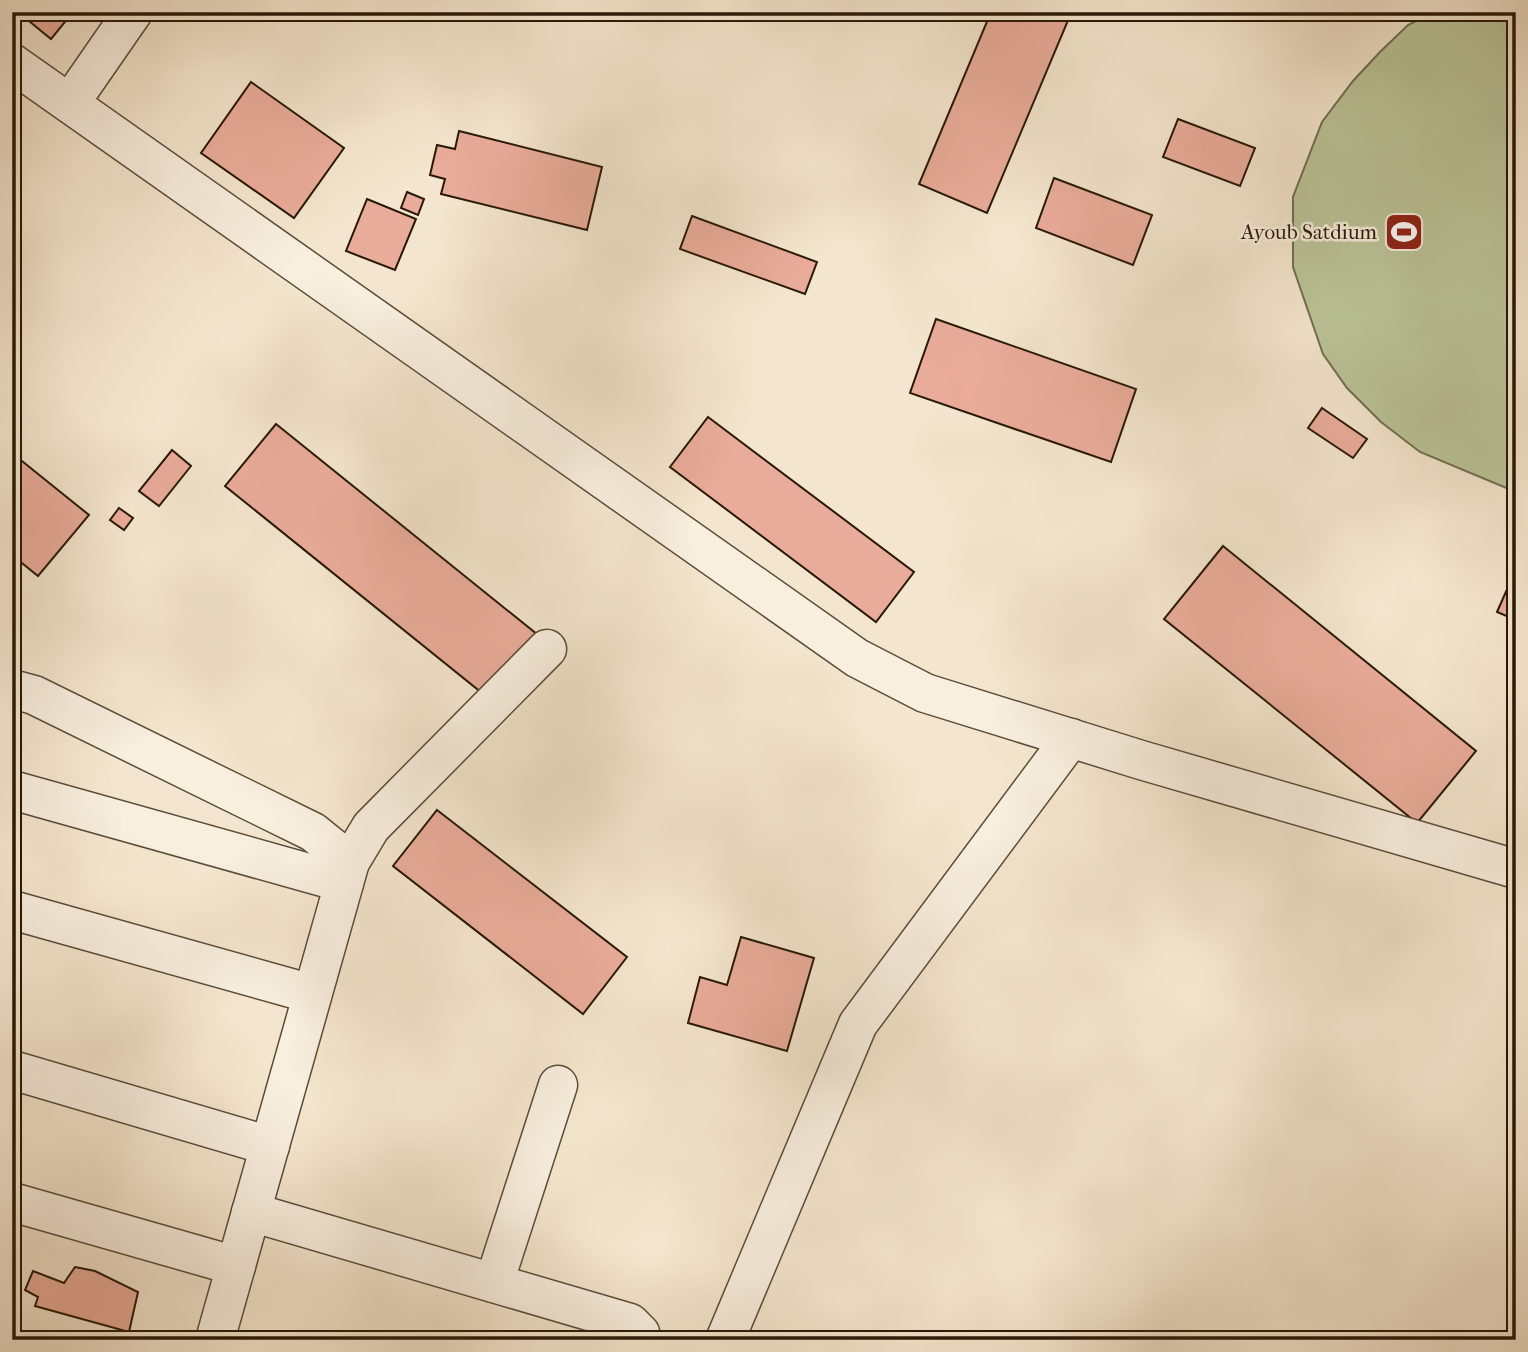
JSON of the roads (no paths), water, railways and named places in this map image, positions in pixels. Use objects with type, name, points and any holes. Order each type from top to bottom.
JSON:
[{"type":"lane","points":[[70,103],[133,12]]},
{"type":"lane","points":[[12,63],[857,658],[925,692],[1071,738],[1516,869]]},
{"type":"lane","points":[[215,1340],[347,872],[371,827],[547,649]]},
{"type":"lane","points":[[12,689],[34,695],[313,832],[347,872]]},
{"type":"lane","points":[[725,1340],[858,1024],[1071,738]]},
{"type":"lane","points":[[12,790],[347,872]]},
{"type":"lane","points":[[12,910],[313,994]]},
{"type":"lane","points":[[12,1070],[270,1146]]},
{"type":"lane","points":[[494,1283],[558,1085]]},
{"type":"lane","points":[[12,1202],[236,1266]]},
{"type":"lane","points":[[251,1212],[630,1322],[640,1333],[639,1340]]},
{"type":"place","name":"Ayoub Satdium","points":[[1404,232]]}]
